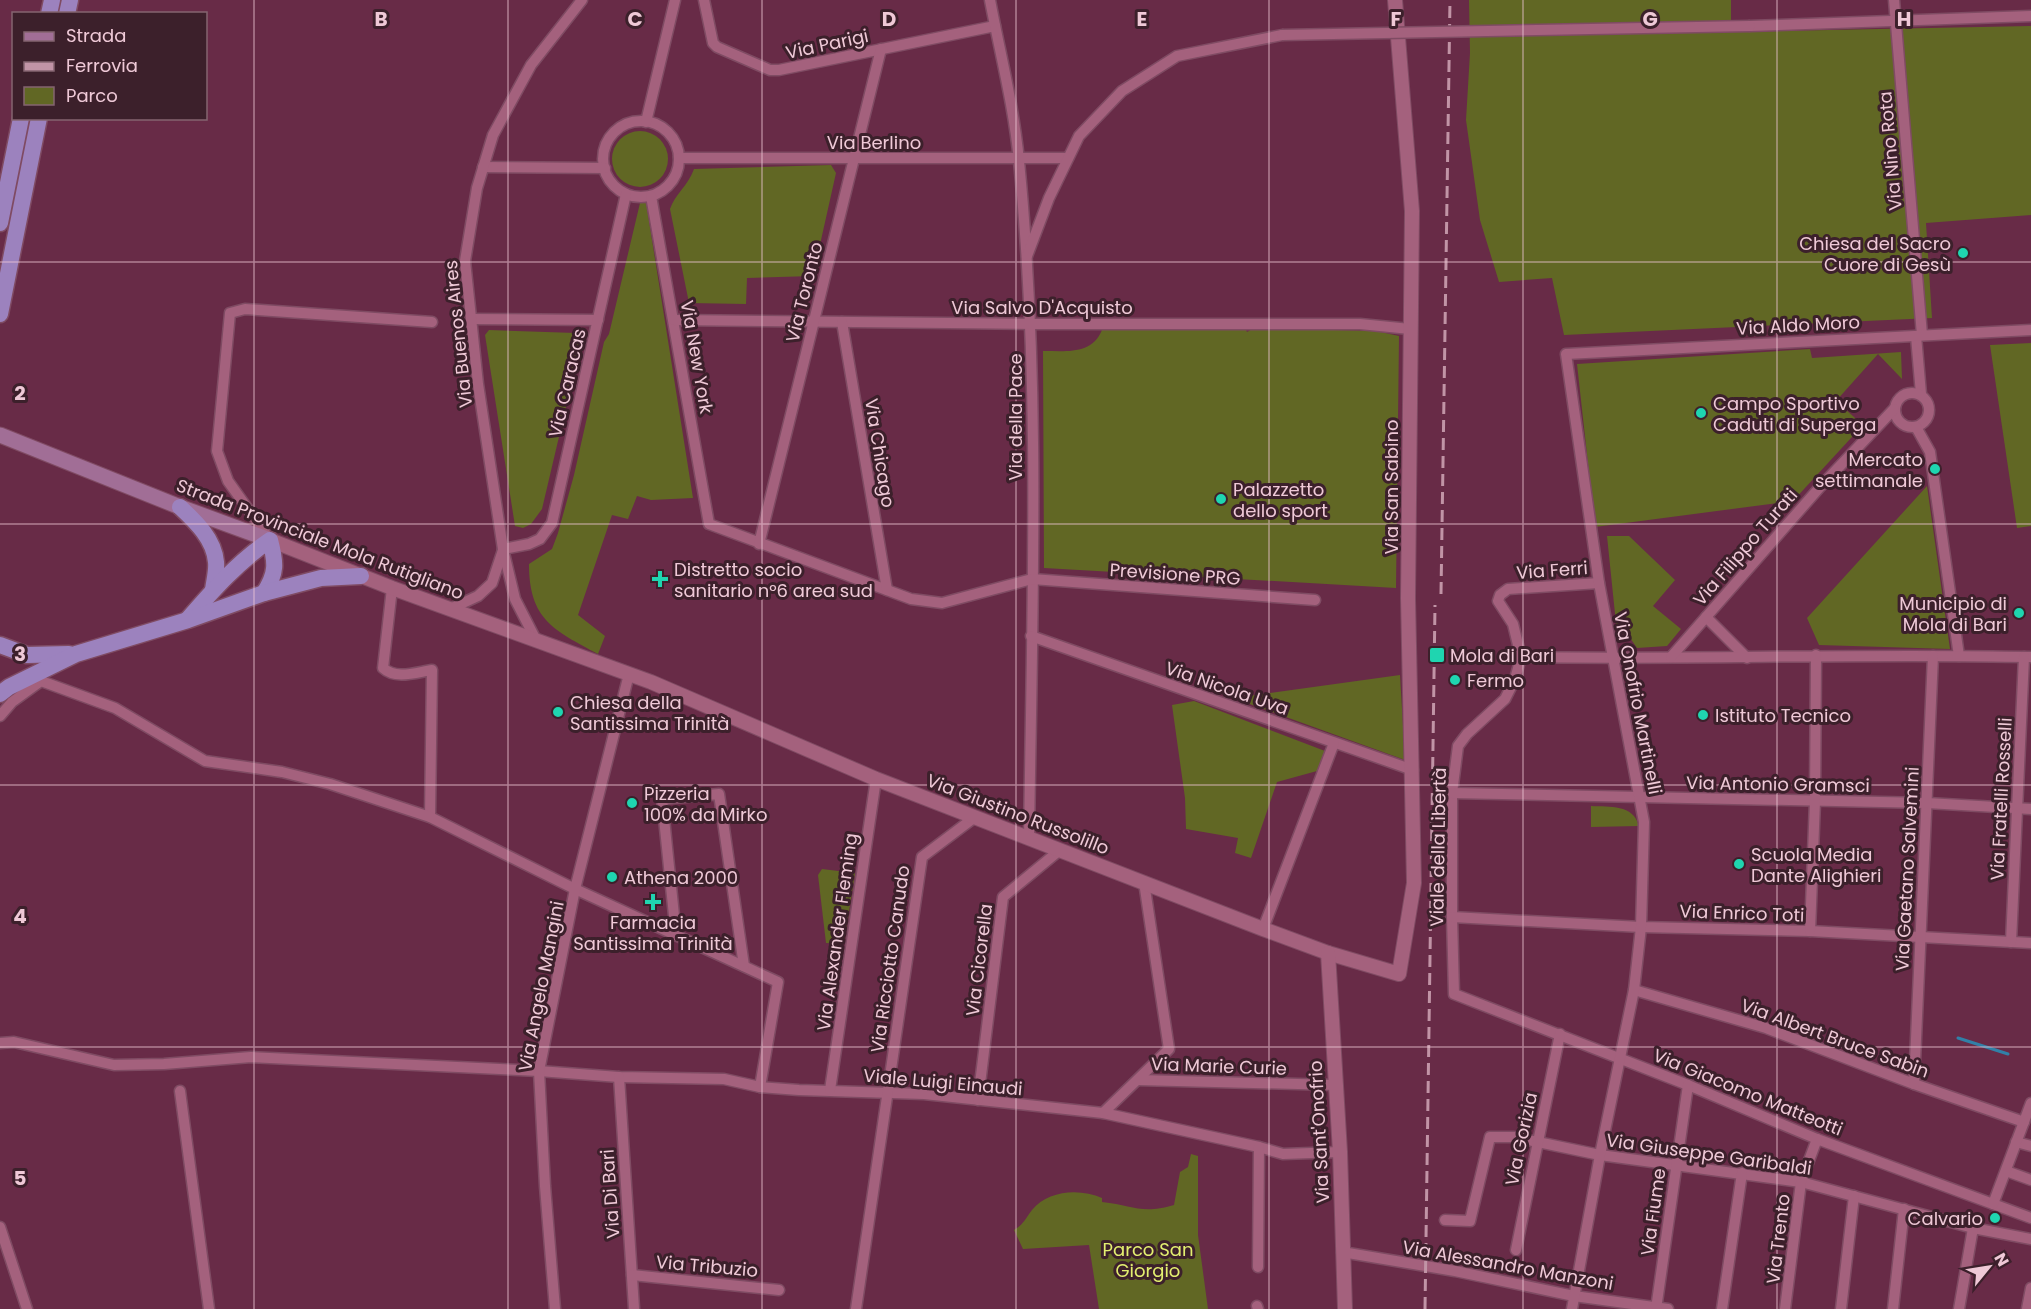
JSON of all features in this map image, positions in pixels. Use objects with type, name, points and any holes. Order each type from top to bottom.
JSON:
[{"type":"highway","points":[[0,223],[4,181],[20,120]]},
{"type":"highway","points":[[0,314],[39,120]]},
{"type":"highway","points":[[180,507],[199,525],[212,545],[217,563],[213,590]]},
{"type":"highway","points":[[188,620],[213,590],[251,553],[270,540],[276,561],[273,580],[264,593]]},
{"type":"highway","points":[[0,694],[9,687],[76,654],[188,620],[264,593],[321,578],[361,576]]},
{"type":"highway","points":[[0,645],[27,655],[76,654]]},
{"type":"main road","name":"Strada Provinciale Mola Rutigliano","points":[[0,435],[180,507],[270,540]]},
{"type":"street","name":"Via Buenos Aires","points":[[536,640],[515,599],[503,549],[478,384],[465,261],[477,188],[492,135],[531,65],[582,0]]},
{"type":"street","points":[[646,122],[675,0]]},
{"type":"street","name":"Via Parigi","points":[[704,0],[713,43],[717,47],[770,70],[995,26]]},
{"type":"street","name":"Via della Pace","points":[[990,0],[1019,159],[1031,324],[1032,636],[1029,838]]},
{"type":"street","name":"Via San Sabino","points":[[1395,0],[1412,211],[1408,598],[1414,883],[1399,974]]},
{"type":"street","name":"Via Nino Rota","points":[[1894,0],[1918,393]]},
{"type":"street","points":[[1026,261],[1049,198],[1079,136],[1122,91],[1177,56],[1282,35],[1750,26],[2031,16]]},
{"type":"street","name":"Via Toronto","points":[[759,543],[881,49]]},
{"type":"street","points":[[633,122],[646,122],[665,130],[673,138],[678,148],[679,158],[672,182],[662,191],[651,196],[638,197],[616,188],[609,179],[604,156],[606,144],[622,126],[633,122]]},
{"type":"street","name":"Via Berlino","points":[[679,158],[1068,158]]},
{"type":"street","points":[[483,167],[605,168]]},
{"type":"street","name":"Via Caracas","points":[[503,549],[529,544],[540,539],[552,522],[626,194]]},
{"type":"street","name":"Via New York","points":[[651,196],[709,524]]},
{"type":"street","points":[[270,540],[228,481],[217,451],[230,313],[244,309],[432,322]]},
{"type":"street","points":[[471,319],[598,320]]},
{"type":"street","name":"Via Salvo D'Acquisto","points":[[674,320],[1031,324],[1360,324],[1410,329]]},
{"type":"street","name":"Via Chicago","points":[[842,322],[887,590]]},
{"type":"street","name":"Via Aldo Moro","points":[[1566,354],[2031,330]]},
{"type":"street","name":"Via Onofrio Martinelli","points":[[1566,354],[1599,584],[1644,822],[1641,927],[1634,990],[1600,1155],[1572,1309]]},
{"type":"street","points":[[1909,392],[1918,393],[1928,402],[1929,414],[1923,423],[1916,427],[1902,424],[1895,415],[1894,409],[1899,398],[1909,392]]},
{"type":"street","name":"Via Filippo Turati","points":[[1671,657],[1820,487],[1894,409]]},
{"type":"street","points":[[1916,427],[1929,452],[1959,656]]},
{"type":"street","name":"Previsione PRG","points":[[709,524],[911,599],[942,603],[1032,579],[1316,600]]},
{"type":"street","name":"Strada Provinciale Mola Rutigliano","points":[[270,540],[392,588],[629,674]]},
{"type":"street","points":[[450,609],[478,596],[492,583],[503,549]]},
{"type":"street","name":"Via Ferri","points":[[1521,657],[1513,624],[1498,601],[1500,595],[1508,589],[1599,584]]},
{"type":"street","points":[[392,588],[383,668],[389,673],[398,675],[432,670],[430,817]]},
{"type":"street","points":[[1706,617],[1747,658]]},
{"type":"street","name":"Via Nicola Uva","points":[[1032,636],[1413,770]]},
{"type":"street","points":[[1810,932],[1815,801],[1816,656]]},
{"type":"street","name":"Via Gaetano Salvemini","points":[[1914,1084],[1933,656]]},
{"type":"street","points":[[1521,657],[2027,657]]},
{"type":"street","name":"Viale della Libertà","points":[[1454,994],[1452,793],[1458,746],[1505,699],[1515,679],[1521,657]]},
{"type":"street","name":"Via Fratelli Rosselli","points":[[2011,942],[2027,657]]},
{"type":"street","name":"Via Giustino Russolillo","points":[[629,674],[975,817],[1263,929],[1328,953],[1399,974]]},
{"type":"street","name":"Via Angelo Mangini","points":[[555,1309],[539,1071],[575,889],[629,674]]},
{"type":"street","points":[[0,716],[12,702],[41,681],[115,708],[206,761],[282,772],[330,784],[430,817],[575,889],[778,982],[760,1087]]},
{"type":"street","points":[[1263,929],[1334,743]]},
{"type":"street","name":"Via Alexander Fleming","points":[[830,1090],[876,778]]},
{"type":"street","name":"Via Antonio Gramsci","points":[[1452,793],[1927,803],[2031,809]]},
{"type":"street","points":[[676,935],[662,799],[719,794],[744,966]]},
{"type":"street","name":"Via Ricciotto Canudo","points":[[856,1309],[921,857],[975,817]]},
{"type":"street","name":"Via Cicorella","points":[[978,1100],[1003,897],[1060,850]]},
{"type":"street","points":[[1103,1113],[1170,1049],[1144,882]]},
{"type":"street","name":"Via Enrico Toti","points":[[1452,917],[1641,927],[1921,936],[2031,943]]},
{"type":"street","name":"Via Sant'Onofrio","points":[[1328,953],[1340,1152],[1342,1252],[1346,1309]]},
{"type":"street","name":"Via Albert Bruce Sabin","points":[[1634,990],[1766,1028],[1914,1084],[2024,1122]]},
{"type":"street","name":"Via Giacomo Matteotti","points":[[1454,994],[1621,1058],[1817,1139],[2031,1218]]},
{"type":"street","name":"Via Gorizia","points":[[1516,1250],[1560,1034]]},
{"type":"street","name":"Viale Luigi Einaudi","points":[[0,1043],[14,1042],[114,1065],[164,1064],[251,1057],[619,1077],[724,1079],[760,1087],[888,1092],[1103,1113],[1283,1154],[1340,1152]]},
{"type":"street","name":"Via Di Bari","points":[[619,1077],[634,1308]]},
{"type":"street","name":"Via Marie Curie","points":[[1138,1080],[1336,1085]]},
{"type":"street","name":"Via Fiume","points":[[1660,1308],[1676,1166],[1688,1085]]},
{"type":"street","points":[[180,1091],[209,1309]]},
{"type":"street","points":[[1993,1204],[2031,1103]]},
{"type":"street","name":"Via Giuseppe Garibaldi","points":[[1445,1220],[1470,1221],[1490,1137],[1514,1137],[1600,1155],[1801,1182],[1973,1228],[2031,1239]]},
{"type":"street","name":"Via Trento","points":[[1785,1309],[1801,1182],[1817,1139]]},
{"type":"street","points":[[2016,1142],[2031,1146]]},
{"type":"street","points":[[1258,1267],[1259,1147]]},
{"type":"street","points":[[2006,1171],[2031,1180]]},
{"type":"street","points":[[1722,1309],[1742,1173]]},
{"type":"street","points":[[1841,1309],[1854,1196]]},
{"type":"street","points":[[1893,1309],[1904,1209]]},
{"type":"street","points":[[0,1227],[27,1309]]},
{"type":"street","points":[[1959,1309],[1973,1228]]},
{"type":"street","name":"Via Alessandro Manzoni","points":[[1342,1252],[1477,1275],[1574,1296],[1660,1308]]},
{"type":"street","name":"Via Tribuzio","points":[[632,1275],[779,1290]]},
{"type":"street","points":[[2027,1309],[2031,1288]]},
{"type":"green space","points":[[1469,0],[1731,0],[1731,32],[2031,26],[2031,215],[1926,223],[1932,318],[1564,335],[1552,278],[1499,282],[1480,220],[1466,120],[1470,53]]},
{"type":"green space","points":[[634,131],[646,131],[656,135],[664,143],[668,159],[664,175],[656,183],[646,187],[634,187],[624,183],[616,175],[612,165],[612,153],[616,143],[624,135]]},
{"type":"green space","points":[[831,165],[836,173],[813,276],[747,278],[746,304],[689,303],[670,209],[694,169]]},
{"type":"green space","points":[[646,202],[693,498],[651,500],[637,496],[628,519],[612,515],[578,615],[605,636],[598,654],[557,630],[539,611],[530,583],[529,564],[552,549],[558,533],[640,203]]},
{"type":"green space","name":"Palazzetto dello sport","points":[[1245,328],[1247,332],[1254,328],[1376,331],[1399,336],[1396,588],[1044,568],[1043,351],[1069,351],[1085,348],[1098,338],[1102,330]]},
{"type":"green space","points":[[489,330],[576,333],[582,339],[542,509],[531,524],[523,528],[515,526],[485,335]]},
{"type":"green space","points":[[2031,343],[2031,526],[2017,528],[1990,345]]},
{"type":"green space","name":"Campo Sportivo Caduti di Superga","points":[[1810,349],[1812,358],[1901,352],[1902,379],[1878,354],[1836,401],[1863,425],[1793,501],[1595,527],[1577,364]]},
{"type":"green space","points":[[1927,486],[1950,649],[1819,645],[1807,618]]},
{"type":"green space","points":[[1607,536],[1629,536],[1675,580],[1653,606],[1681,629],[1667,646],[1637,648],[1628,635],[1617,633]]},
{"type":"green space","points":[[1400,675],[1405,760],[1233,698]]},
{"type":"green space","points":[[1194,701],[1325,751],[1317,771],[1277,782],[1251,858],[1235,853],[1238,838],[1186,829],[1185,798],[1172,705]]},
{"type":"green space","points":[[1591,806],[1626,810],[1632,814],[1639,826],[1591,827]]},
{"type":"green space","points":[[822,869],[855,873],[844,944],[826,943],[818,875]]},
{"type":"green space","name":"Parco San Giorgio","points":[[1191,1154],[1198,1156],[1198,1235],[1208,1309],[1099,1309],[1089,1245],[1023,1249],[1014,1230],[1039,1203],[1055,1195],[1084,1193],[1102,1198],[1102,1202],[1145,1209],[1174,1205],[1180,1172],[1188,1167]]},
{"type":"waterway","points":[[1958,1038],[2008,1054]]},
{"type":"railway","points":[[1441,594],[1450,0]]},
{"type":"railway","points":[[1425,1309],[1435,605]]},
{"type":"place","name":"Chiesa del Sacro Cuore di Gesù","points":[[1963,253]]},
{"type":"place","name":"Campo Sportivo Caduti di Superga","points":[[1701,413]]},
{"type":"place","name":"Mercato settimanale","points":[[1935,469]]},
{"type":"place","name":"Palazzetto dello sport","points":[[1221,499]]},
{"type":"place","name":"Distretto socio sanitario n°6 area sud","points":[[660,579]]},
{"type":"place","name":"Municipio di Mola di Bari","points":[[2019,613]]},
{"type":"place","name":"Mola di Bari","points":[[1437,655]]},
{"type":"place","name":"Fermo","points":[[1455,680]]},
{"type":"place","name":"Chiesa della Santissima Trinità","points":[[558,712]]},
{"type":"place","name":"Istituto Tecnico","points":[[1703,715]]},
{"type":"place","name":"Pizzeria 100% da Mirko","points":[[632,803]]},
{"type":"place","name":"Scuola Media Dante Alighieri","points":[[1739,864]]},
{"type":"place","name":"Athena 2000","points":[[612,877]]},
{"type":"place","name":"Farmacia Santissima Trinità","points":[[653,902]]},
{"type":"place","name":"Calvario","points":[[1995,1218]]}]
